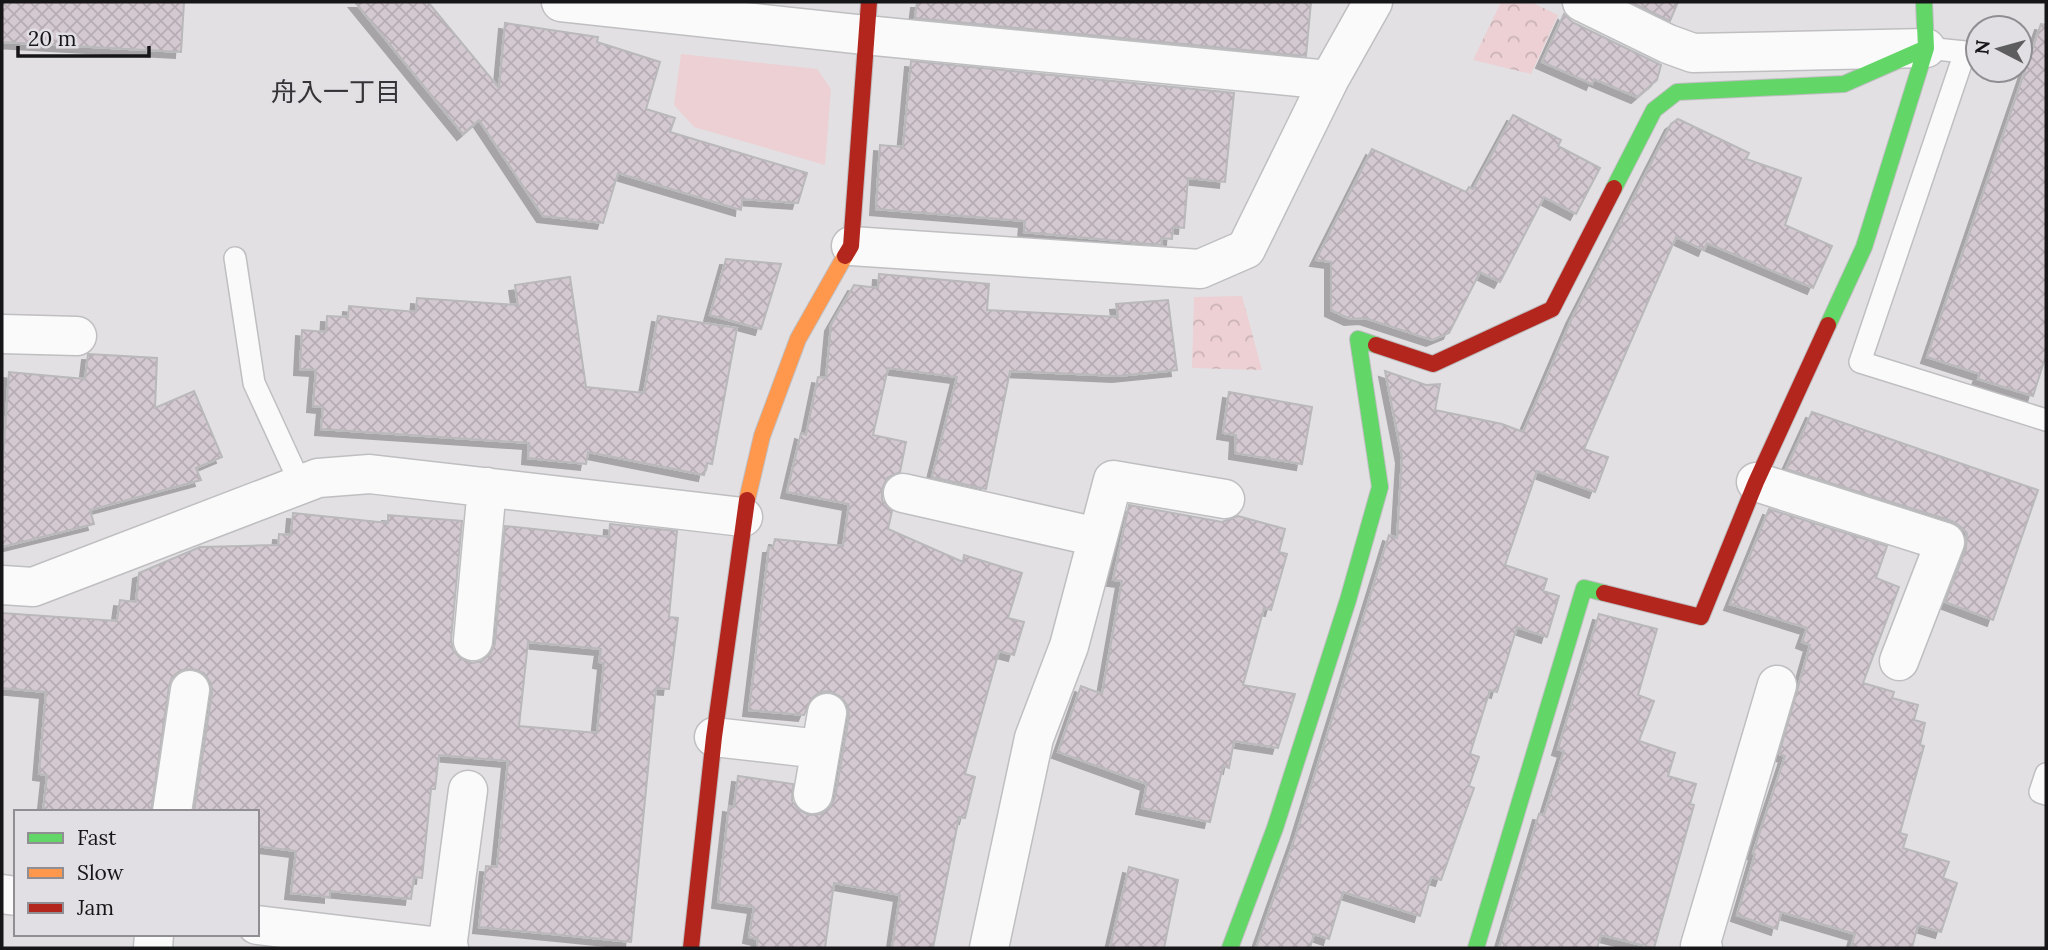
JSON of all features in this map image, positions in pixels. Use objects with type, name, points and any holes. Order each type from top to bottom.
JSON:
[{"type":"street","points":[[561,2],[867,19],[1329,80]]},
{"type":"street","points":[[850,246],[1200,269],[1246,249],[1329,80],[1373,2]]},
{"type":"street","points":[[1582,2],[1668,44],[1693,53],[1926,48]]},
{"type":"street","points":[[1476,948],[1584,588],[1701,617],[1756,482],[1864,247],[1926,48],[1924,2]]},
{"type":"street","points":[[691,948],[714,737],[743,517],[762,436],[798,339],[850,246],[867,19]]},
{"type":"street","points":[[1230,948],[1279,816],[1380,487],[1358,339],[1433,364],[1552,309],[1654,110],[1677,92],[1844,83],[1926,48]]},
{"type":"street","points":[[2,334],[77,336]]},
{"type":"street","points":[[2,585],[33,587],[318,478],[370,474],[743,517]]},
{"type":"street","points":[[989,948],[1034,738],[1069,646],[1112,480],[1225,499]]},
{"type":"street","points":[[1756,482],[1945,542],[1899,661]]},
{"type":"street","points":[[473,642],[487,487]]},
{"type":"street","points":[[903,493],[1097,537]]},
{"type":"street","points":[[1703,948],[1700,946],[1777,685]]},
{"type":"street","points":[[172,810],[190,690]]},
{"type":"street","points":[[714,737],[824,731],[813,794]]},
{"type":"street","points":[[259,925],[366,943],[448,948],[468,790]]},
{"type":"lane","points":[[1926,48],[1965,52],[1860,362],[2046,420]]},
{"type":"lane","points":[[235,258],[254,383],[301,485]]},
{"type":"lane","points":[[2046,774],[2040,792],[2046,794]]},
{"type":"green space","points":[[1501,2],[1531,2],[1558,15],[1531,74],[1473,60]]},
{"type":"green space","points":[[681,54],[817,69],[831,89],[825,165],[694,127],[674,105]]},
{"type":"green space","points":[[1242,296],[1262,370],[1192,368],[1194,297]]},
{"type":"building","points":[[2,2],[184,2],[181,52],[2,42]]},
{"type":"building","points":[[355,2],[428,2],[499,88],[505,23],[598,37],[597,42],[660,62],[646,109],[675,118],[670,132],[807,173],[798,203],[742,199],[741,210],[618,173],[603,223],[543,216],[479,120],[463,134]]},
{"type":"building","points":[[917,2],[1311,2],[1306,56],[915,18]]},
{"type":"building","points":[[1631,2],[1678,2],[1670,21]]},
{"type":"building","points":[[1564,14],[1572,22],[1661,65],[1657,80],[1637,97],[1594,79],[1592,84],[1542,62]]},
{"type":"building","points":[[2041,24],[2046,25],[2046,355],[2033,396],[1978,379],[1980,374],[1927,357],[2020,84],[2034,84],[2034,44]]},
{"type":"building","points":[[911,61],[1234,93],[1225,182],[1188,178],[1184,228],[1173,227],[1172,239],[1161,238],[1162,245],[1024,232],[1025,221],[876,209],[880,145],[903,147]]},
{"type":"building","points":[[1513,115],[1561,140],[1558,146],[1600,168],[1576,214],[1544,197],[1500,282],[1480,272],[1449,333],[1432,340],[1365,318],[1350,319],[1331,310],[1331,262],[1316,260],[1372,149],[1466,192],[1469,187],[1473,189]]},
{"type":"building","points":[[1678,119],[1749,153],[1746,159],[1801,178],[1785,225],[1832,246],[1813,288],[1707,243],[1704,250],[1676,237],[1584,449],[1608,457],[1595,492],[1537,471],[1505,565],[1547,579],[1543,591],[1559,596],[1547,637],[1517,627],[1497,692],[1490,690],[1470,754],[1479,757],[1469,786],[1474,788],[1441,880],[1431,877],[1420,916],[1343,892],[1329,939],[1314,934],[1310,948],[1256,948],[1296,835],[1389,535],[1397,538],[1402,457],[1385,371],[1426,385],[1440,384],[1435,410],[1502,424],[1523,432],[1572,318],[1671,124]]},
{"type":"building","points":[[726,259],[781,264],[761,329],[710,315]]},
{"type":"building","points":[[879,274],[989,284],[987,310],[1118,317],[1116,304],[1168,300],[1177,370],[1118,376],[1010,371],[986,489],[932,477],[957,377],[888,368],[873,435],[906,442],[900,472],[887,478],[882,489],[882,500],[892,511],[888,529],[963,562],[964,555],[1022,573],[1008,618],[1024,622],[1014,655],[999,651],[965,774],[975,777],[965,818],[959,817],[933,948],[892,948],[900,895],[834,883],[825,948],[757,948],[758,939],[749,937],[754,907],[718,902],[729,806],[734,807],[738,776],[793,784],[792,801],[799,810],[809,815],[821,814],[830,807],[835,798],[849,717],[848,706],[841,697],[830,691],[820,692],[811,699],[804,715],[749,710],[769,547],[773,547],[775,539],[843,546],[849,504],[787,492],[801,433],[806,435],[818,377],[826,378],[831,325],[854,285],[878,288]]},
{"type":"building","points":[[570,277],[586,387],[644,393],[658,316],[737,328],[712,464],[707,463],[704,475],[588,452],[586,464],[528,458],[529,443],[321,429],[323,407],[313,406],[316,370],[300,369],[302,330],[326,332],[327,316],[348,317],[349,306],[416,312],[417,298],[518,305],[515,285]]},
{"type":"building","points":[[88,354],[157,358],[155,408],[194,391],[222,457],[196,468],[201,480],[90,510],[94,524],[2,547],[2,473],[9,372],[85,379]]},
{"type":"building","points":[[1229,392],[1312,407],[1302,464],[1235,453],[1236,435],[1223,433]]},
{"type":"building","points":[[1812,412],[2038,490],[1993,620],[1945,602],[1966,549],[1967,533],[1961,527],[1952,521],[1786,469]]},
{"type":"building","points":[[1129,505],[1222,522],[1238,516],[1285,529],[1279,552],[1287,554],[1271,610],[1264,608],[1243,685],[1295,694],[1278,748],[1234,741],[1229,768],[1223,766],[1210,822],[1142,808],[1147,784],[1058,752],[1081,686],[1102,694],[1122,581],[1113,580]]},
{"type":"building","points":[[1769,509],[1887,546],[1876,578],[1899,587],[1863,683],[1894,692],[1892,698],[1918,705],[1914,720],[1925,723],[1920,745],[1924,746],[1900,833],[1907,835],[1903,848],[1949,862],[1943,878],[1957,883],[1941,932],[1918,925],[1912,948],[1851,948],[1855,934],[1781,912],[1777,929],[1737,915],[1755,854],[1753,853],[1785,756],[1779,754],[1810,645],[1802,642],[1807,628],[1730,604]]},
{"type":"building","points":[[293,513],[388,523],[388,515],[462,521],[451,640],[453,650],[460,658],[472,663],[482,661],[490,654],[495,644],[505,526],[609,537],[610,524],[677,531],[669,617],[678,618],[669,689],[656,688],[631,942],[479,927],[486,866],[497,867],[508,761],[439,755],[435,789],[431,789],[422,878],[414,877],[411,899],[330,891],[330,897],[291,893],[296,851],[259,846],[259,810],[194,810],[212,693],[211,683],[204,673],[194,669],[181,670],[172,677],[169,686],[151,810],[43,810],[47,775],[39,774],[46,692],[2,688],[2,613],[117,621],[120,600],[136,602],[139,573],[200,547],[278,545],[279,534],[291,535]],"holes":[[[528,642],[601,649],[599,662],[604,663],[597,733],[519,726]]]},
{"type":"building","points":[[1599,614],[1657,629],[1638,695],[1654,701],[1639,741],[1675,753],[1668,776],[1696,784],[1690,804],[1694,805],[1654,948],[1601,935],[1597,948],[1499,948],[1539,814],[1544,815],[1564,751],[1558,749]]},
{"type":"building","points":[[1129,867],[1178,880],[1164,948],[1110,948]]},
{"type":"traffic: fast","points":[[1828,325],[1864,247],[1926,48],[1924,2]]},
{"type":"traffic: fast","points":[[1614,188],[1654,110],[1677,92],[1844,84],[1926,48]]},
{"type":"traffic: fast","points":[[1230,948],[1275,828],[1348,600],[1380,487],[1358,339],[1376,345]]},
{"type":"traffic: fast","points":[[1476,948],[1584,588],[1604,593]]},
{"type":"traffic: slow","points":[[747,500],[762,436],[798,339],[845,256]]},
{"type":"traffic: jam","points":[[845,256],[851,246],[869,2]]},
{"type":"traffic: jam","points":[[1376,345],[1433,364],[1552,309],[1614,188]]},
{"type":"traffic: jam","points":[[1604,593],[1701,617],[1756,482],[1828,325]]},
{"type":"traffic: jam","points":[[691,948],[714,737],[747,500]]},
{"type":"district","name":"舟入一丁目","points":[[336,91]]}]
